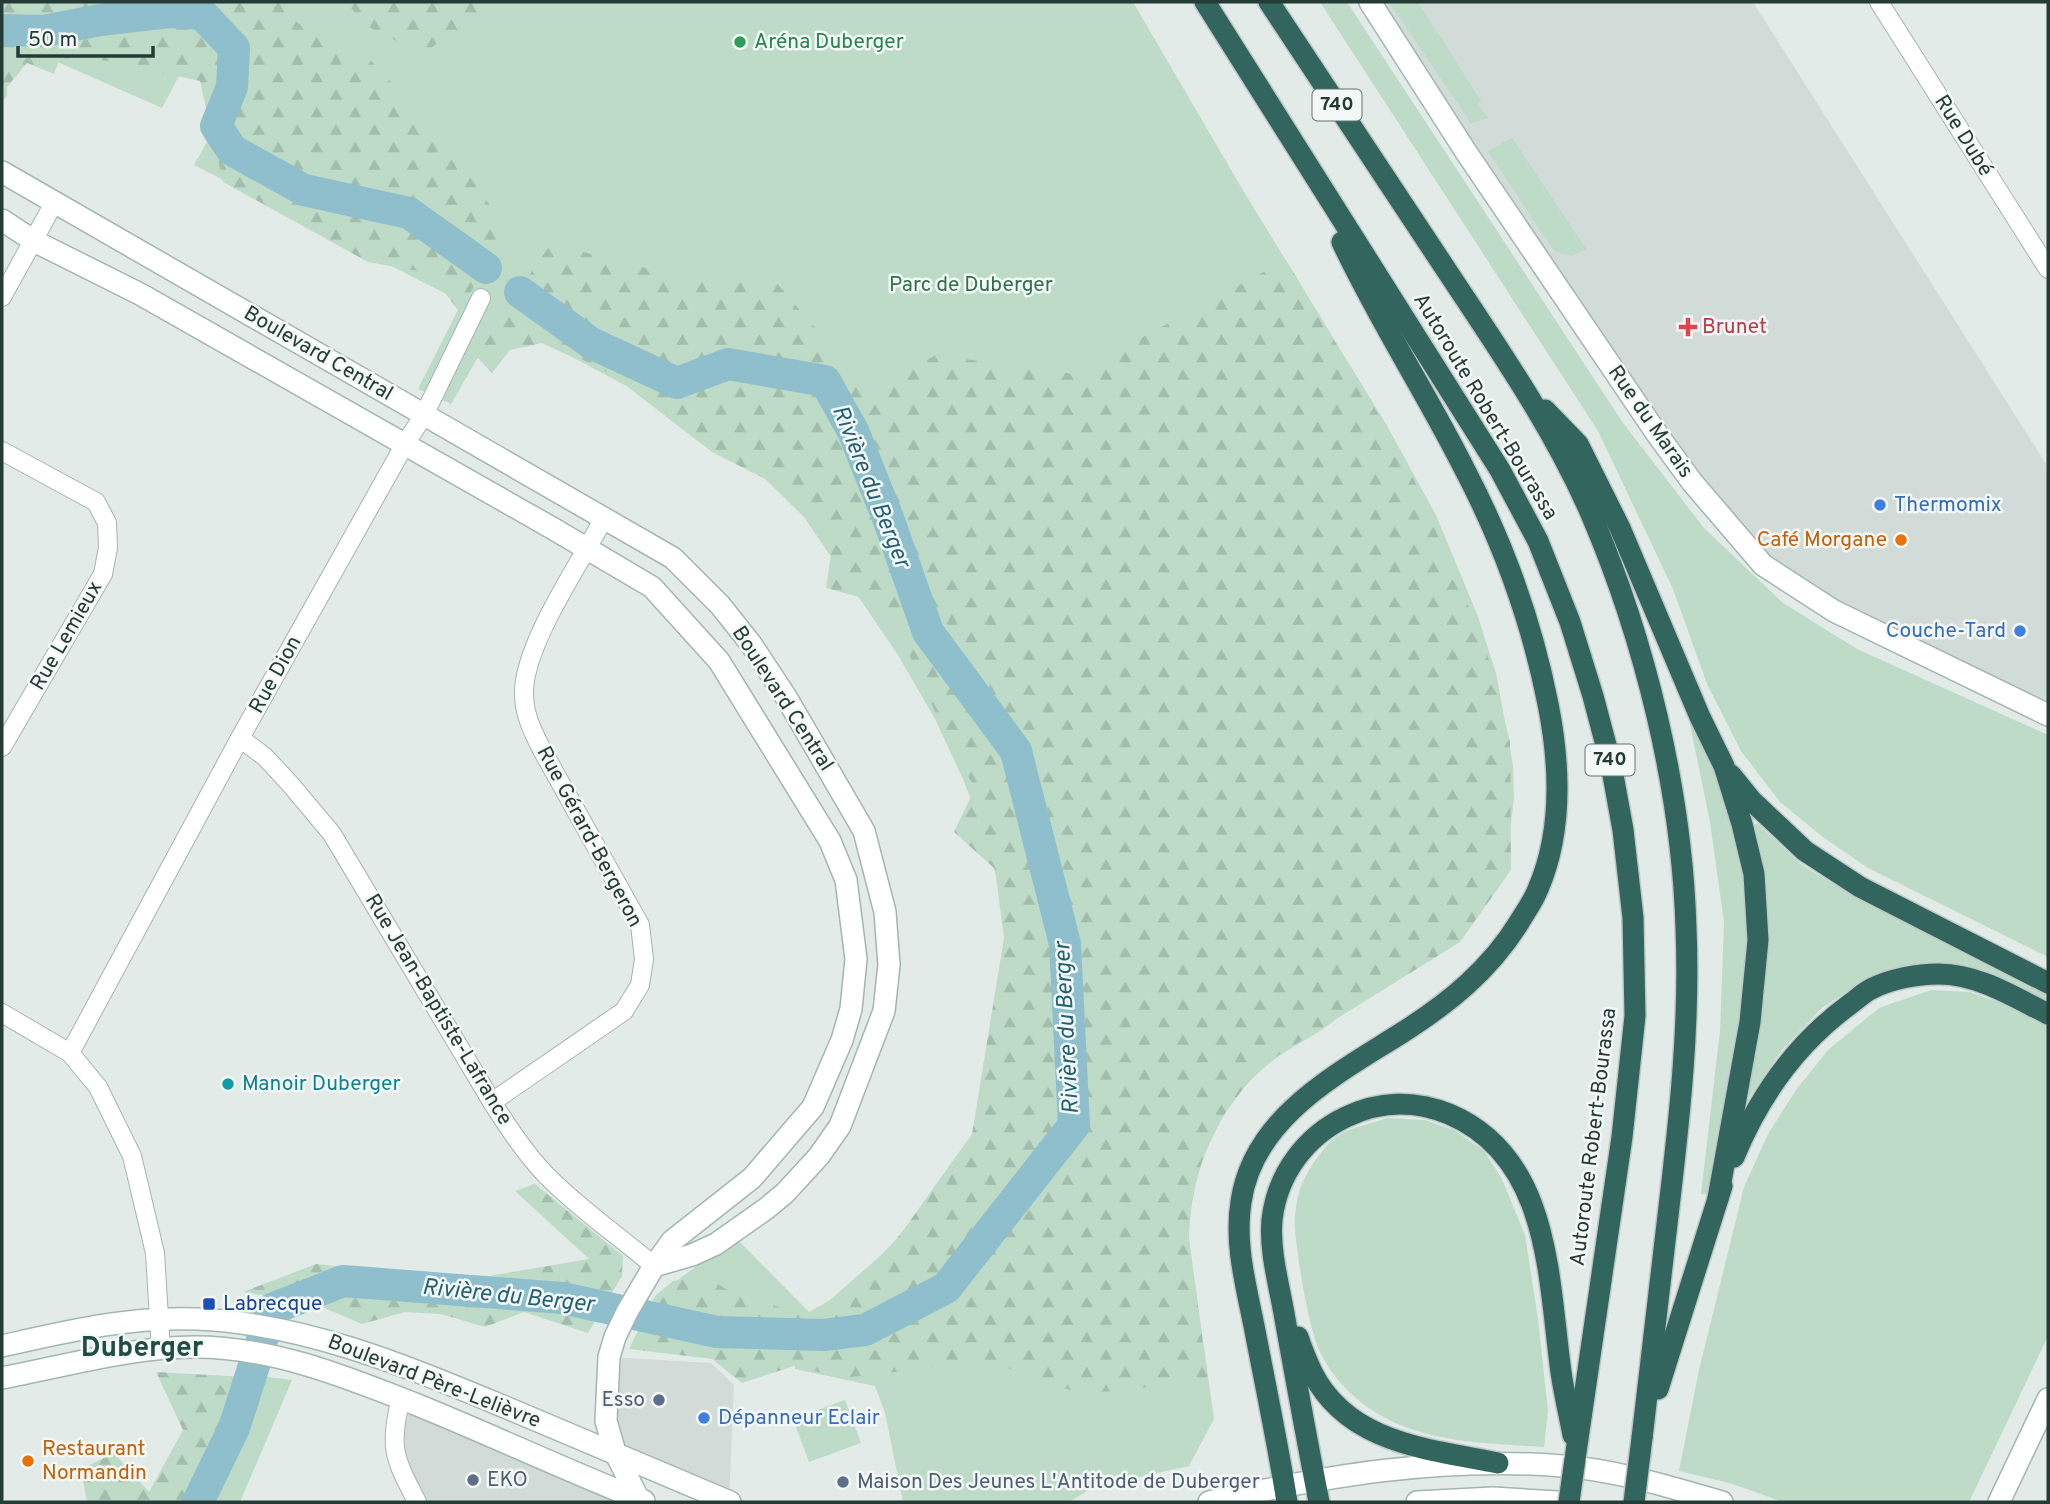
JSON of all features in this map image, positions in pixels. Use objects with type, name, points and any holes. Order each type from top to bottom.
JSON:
[{"type":"highway","name":"Autoroute Robert-Bourassa","points":[[1205,2],[1500,470],[1538,541],[1570,622],[1611,764],[1623,830],[1633,918],[1635,1016],[1622,1137],[1576,1436],[1569,1502]]},
{"type":"highway","name":"Autoroute Robert-Bourassa","points":[[1269,2],[1528,392],[1590,512],[1645,665],[1676,817],[1686,925],[1687,1007],[1680,1113],[1634,1502]]},
{"type":"highway","points":[[1286,1494],[1239,1247],[1241,1200],[1254,1163],[1272,1130],[1299,1101],[1439,1010],[1477,978],[1507,942],[1538,891],[1549,854],[1557,803],[1557,763],[1552,723],[1541,669],[1521,598],[1467,473],[1367,295],[1303,157]]},
{"type":"highway","points":[[1528,392],[1578,444],[1596,478],[1724,766],[1754,874],[1758,940],[1750,1021],[1717,1198]]},
{"type":"highway","points":[[1724,766],[1752,801],[1805,851],[1860,887],[2048,983]]},
{"type":"highway","points":[[1642,1438],[1717,1198],[1743,1135],[1774,1082],[1797,1051],[1835,1016],[1871,989],[1900,979],[1939,974],[1968,978],[1997,988],[2048,1014]]},
{"type":"highway","points":[[1319,1502],[1272,1237],[1282,1180],[1297,1156],[1314,1137],[1332,1123],[1354,1113],[1397,1103],[1417,1104],[1463,1120],[1501,1150],[1518,1175],[1535,1211],[1550,1270],[1561,1373],[1576,1436]]},
{"type":"highway","points":[[1280,1293],[1313,1374],[1329,1398],[1349,1417],[1372,1433],[1397,1442],[1498,1464]]},
{"type":"street","name":"Rue du Marais","points":[[1370,2],[1466,152],[1657,434],[1692,482],[1763,565],[1858,624],[2048,715]]},
{"type":"street","name":"Rue Dubé","points":[[1879,2],[2048,269]]},
{"type":"street","name":"Boulevard Central","points":[[2,172],[673,558],[720,605],[786,697],[864,831],[884,912],[889,965],[884,1011],[840,1126],[819,1156],[776,1200],[716,1244],[692,1255],[654,1266]]},
{"type":"street","points":[[2,297],[54,203]]},
{"type":"street","name":"Boulevard Central","points":[[2,220],[34,241],[141,294],[652,587],[719,661],[830,841],[846,880],[856,960],[851,1009],[842,1040],[813,1107],[752,1178],[672,1241],[640,1289],[615,1337],[609,1357],[606,1421],[615,1452],[642,1501]]},
{"type":"street","name":"Rue Dion","points":[[70,1053],[240,738],[405,444],[424,415],[481,298]]},
{"type":"street","name":"Rue Lemieux","points":[[2,451],[96,502],[107,523],[108,548],[103,574],[2,747]]},
{"type":"street","name":"Rue Gérard-Bergeron","points":[[492,1102],[624,1011],[640,985],[644,959],[640,925],[528,723],[524,694],[527,668],[539,636],[604,518]]},
{"type":"street","name":"Rue Jean-Baptiste-Lafrance","points":[[240,738],[265,757],[332,834],[519,1144],[546,1175],[592,1217],[654,1266]]},
{"type":"street","points":[[2,1013],[70,1053],[98,1087],[132,1156],[155,1253],[160,1350]]},
{"type":"street","name":"Boulevard Père-Lelièvre","points":[[2,1346],[82,1329],[159,1319],[224,1321],[301,1334],[428,1375],[730,1502]]},
{"type":"street","name":"Boulevard Père-Lelièvre","points":[[2,1378],[104,1357],[160,1350],[221,1348],[257,1352],[371,1386],[642,1501]]},
{"type":"street","points":[[401,1398],[393,1440],[397,1462],[417,1502]]},
{"type":"street","points":[[1999,1502],[2048,1399]]},
{"type":"street","points":[[1209,1502],[1286,1494],[1315,1480],[1414,1466],[1498,1464],[1563,1466],[1633,1477],[1722,1502]]},
{"type":"street","points":[[1417,1502],[1493,1498],[1557,1502]]},
{"type":"shaded area","points":[[1370,2],[1753,2],[2048,467],[2048,715],[1871,630],[1732,531]]},
{"type":"shaded area","points":[[609,1357],[711,1363],[734,1385],[729,1502],[615,1452]]},
{"type":"shaded area","points":[[401,1398],[640,1502],[417,1502],[393,1441]]},
{"type":"green space","name":"Parc de Duberger","points":[[2,2],[1133,2],[1244,192],[1386,424],[1436,515],[1477,614],[1496,673],[1513,765],[1514,798],[1509,839],[1345,1010],[1331,1023],[1279,1056],[1252,1079],[1222,1119],[1210,1142],[1195,1190],[1189,1240],[1214,1419],[1189,1466],[1094,1487],[1069,1502],[903,1502],[885,1413],[875,1386],[795,1369],[799,1335],[657,1295],[736,1238],[809,1312],[830,1300],[879,1257],[915,1221],[976,1147],[1007,927],[1000,889],[981,825],[935,719],[898,655],[804,517],[757,471],[649,398],[574,358],[498,323],[451,404],[418,389],[462,302],[194,165],[216,126],[208,21],[162,108],[19,45]]},
{"type":"green space","points":[[2,2],[282,2],[285,13],[331,48],[363,52],[440,135],[511,235],[458,310],[430,273],[368,262],[223,182],[200,81],[110,61],[60,58],[54,74],[27,63],[7,87],[7,96],[2,102]]},
{"type":"green space","points":[[346,2],[498,2],[422,54],[365,25]]},
{"type":"green space","points":[[1320,2],[1347,2],[1623,423],[1704,528],[1783,603],[1857,649],[2048,735],[2048,957],[1868,868],[1824,838],[1780,802],[1741,751],[1707,684],[1673,589],[1598,431]]},
{"type":"green space","points":[[1389,2],[1418,2],[1481,101],[1478,104],[1488,118],[1471,123]]},
{"type":"green space","points":[[1512,138],[1586,249],[1572,256],[1554,251],[1488,151]]},
{"type":"green space","points":[[551,244],[722,287],[769,274],[869,391],[936,355],[1074,374],[1286,260],[1405,459],[1485,645],[1510,742],[1511,870],[1460,942],[1259,1067],[1223,1116],[1196,1178],[1189,1220],[1189,1240],[1208,1381],[1081,1394],[989,1361],[843,1378],[794,1366],[742,1383],[712,1359],[629,1349],[655,1296],[673,1281],[707,1276],[724,1288],[827,1324],[902,1232],[972,1134],[1004,938],[995,869],[954,832],[975,788],[953,751],[898,630],[863,598],[826,588],[835,527],[801,497],[712,452],[611,374],[547,342],[510,350],[492,373],[477,357],[511,301]]},
{"type":"green space","points":[[1701,717],[1751,866],[1745,1027],[1710,1195],[1701,1194],[1720,1031],[1724,922],[1710,822],[1689,720]]},
{"type":"green space","points":[[1757,823],[1802,865],[1855,897],[2048,991],[2048,1002],[1990,975],[1918,966],[1864,980],[1822,1008],[1781,1051],[1749,1098],[1740,1093],[1761,996],[1749,828]]},
{"type":"green space","points":[[1931,990],[1970,992],[2028,1013],[2048,1025],[2048,1336],[1969,1502],[1783,1502],[1733,1484],[1679,1471],[1699,1370],[1744,1187],[1768,1134],[1796,1090],[1828,1050],[1879,1008]]},
{"type":"green space","points":[[1387,1118],[1425,1120],[1456,1131],[1484,1151],[1502,1179],[1525,1235],[1548,1411],[1544,1447],[1470,1442],[1422,1432],[1399,1424],[1377,1414],[1357,1399],[1332,1373],[1321,1354],[1308,1311],[1298,1258],[1295,1221],[1299,1193],[1313,1164],[1333,1139],[1352,1129]]},
{"type":"green space","points":[[535,1184],[623,1256],[622,1276],[588,1333],[524,1312],[485,1327],[441,1314],[405,1312],[362,1324],[313,1303],[243,1292],[316,1264],[412,1274],[489,1276],[589,1259],[515,1191]]},
{"type":"green space","points":[[156,1372],[267,1378],[217,1484],[203,1502],[87,1502],[81,1469],[114,1453],[149,1492],[183,1430]]},
{"type":"green space","points":[[236,1373],[292,1380],[240,1502],[188,1502],[221,1424]]},
{"type":"green space","points":[[845,1400],[861,1443],[809,1462],[793,1419]]},
{"type":"waterway","name":"Rivière du Berger","points":[[2,30],[44,31],[100,20],[170,12],[202,14],[234,48],[232,87],[216,126],[232,150],[304,190],[409,213],[486,268]]},
{"type":"waterway","name":"Rivière du Berger","points":[[198,1502],[234,1428],[272,1309],[343,1281],[562,1298],[717,1332],[824,1335],[865,1330],[946,1288],[1074,1125],[1065,944],[1016,751],[928,632],[888,518],[853,431],[825,381],[728,364],[677,383],[591,343],[520,292]]},
{"type":"place","name":"Aréna Duberger","points":[[740,42]]},
{"type":"place","name":"Brunet","points":[[1688,327]]},
{"type":"place","name":"Thermomix","points":[[1880,505]]},
{"type":"place","name":"Café Morgane","points":[[1901,540]]},
{"type":"place","name":"Couche-Tard","points":[[2020,631]]},
{"type":"place","name":"Manoir Duberger","points":[[228,1084]]},
{"type":"place","name":"Labrecque","points":[[209,1304]]},
{"type":"place","name":"Esso","points":[[659,1400]]},
{"type":"place","name":"Dépanneur Eclair","points":[[704,1418]]},
{"type":"place","name":"Restaurant Normandin","points":[[28,1461]]},
{"type":"place","name":"EKO","points":[[473,1480]]},
{"type":"place","name":"Maison Des Jeunes L'Antitode de Duberger","points":[[843,1482]]},
{"type":"district","name":"Duberger","points":[[142,1349]]}]
